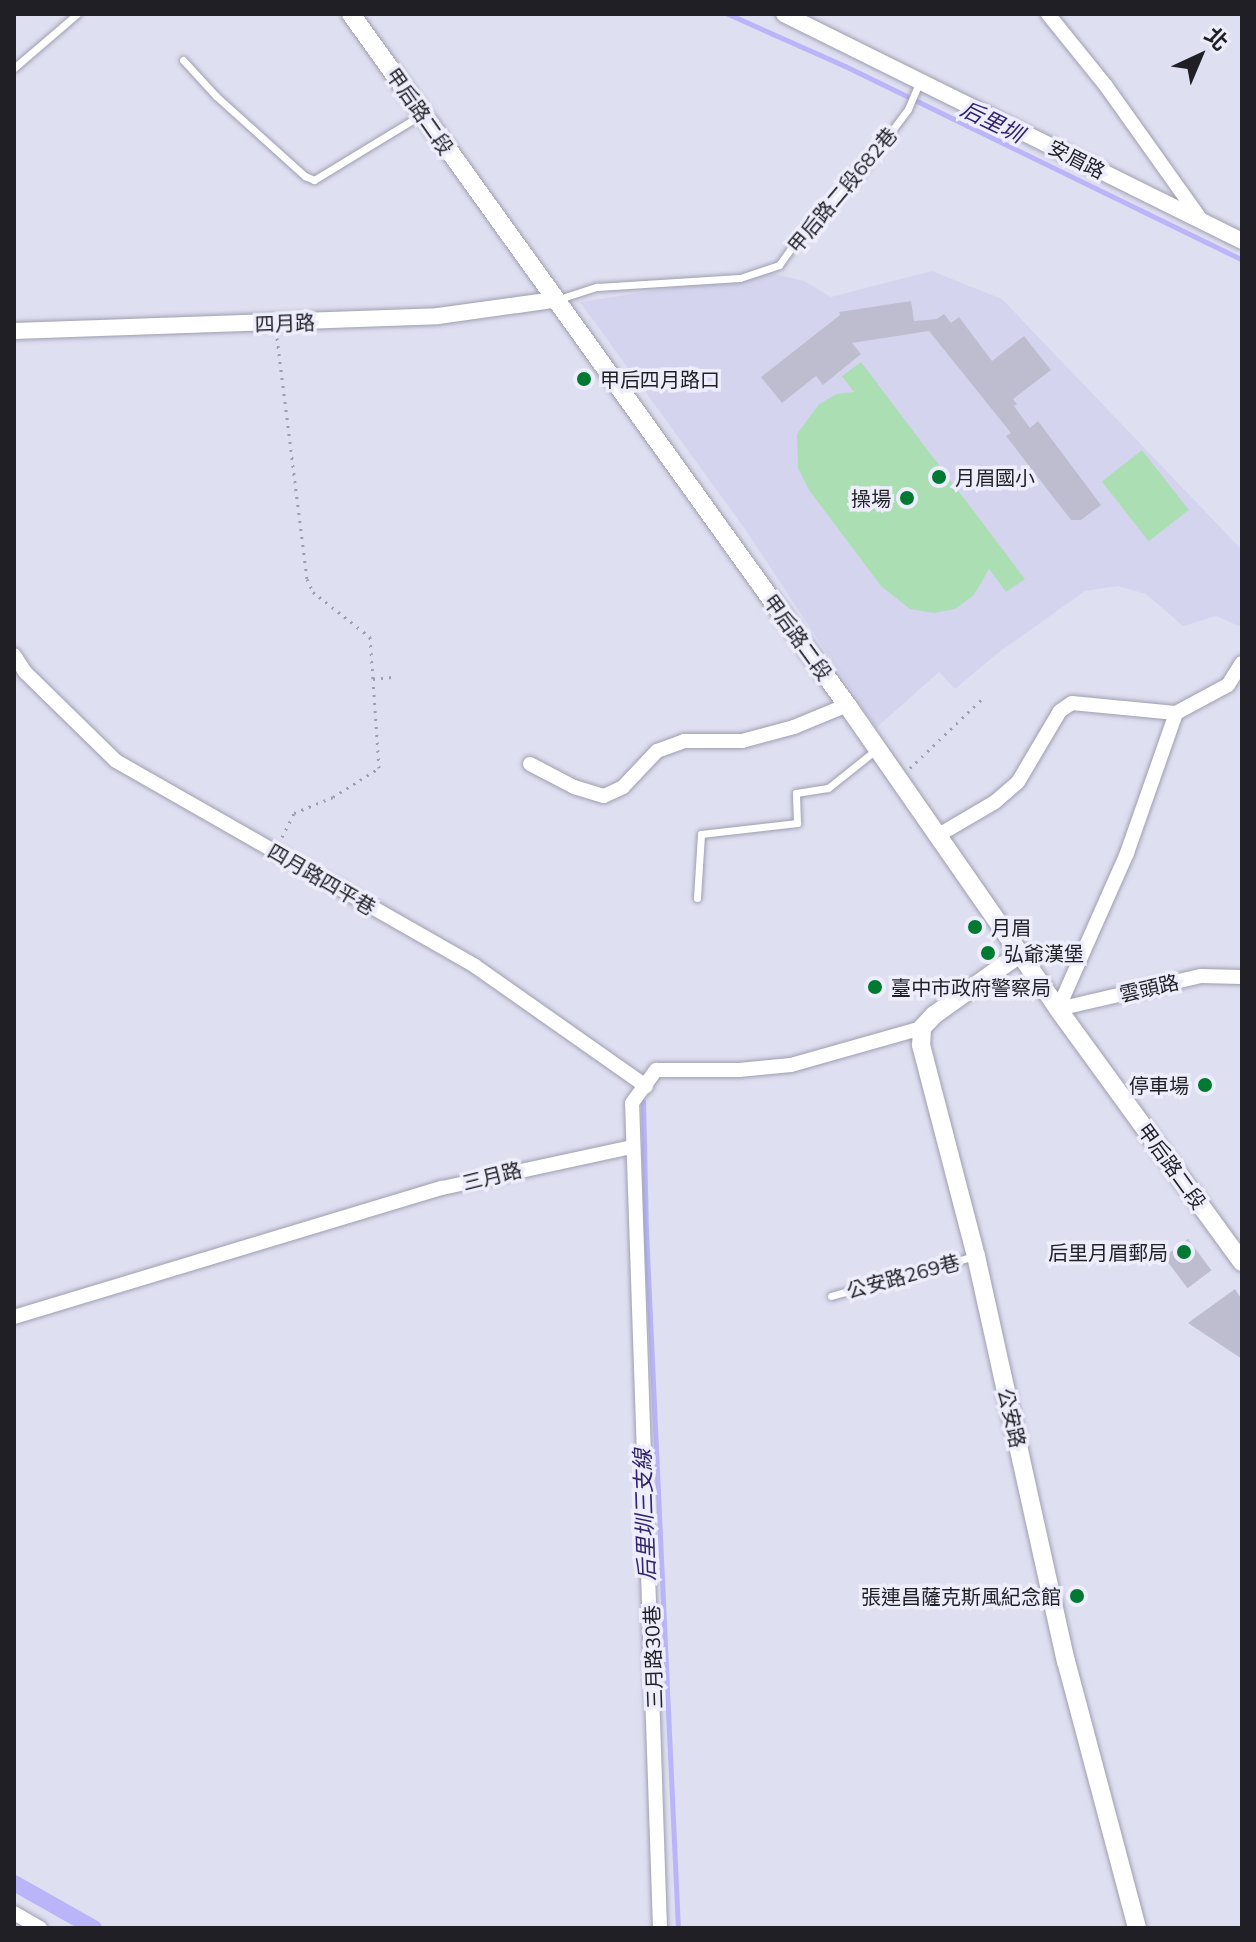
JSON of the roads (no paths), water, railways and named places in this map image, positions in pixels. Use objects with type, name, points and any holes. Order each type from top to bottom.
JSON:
[{"type":"main road","name":"甲后路二段","points":[[351,14],[899,778],[1058,1009],[1242,1262]]},
{"type":"main road","points":[[922,1028],[1021,953]]},
{"type":"main road","name":"公安路","points":[[922,1028],[921,1045],[976,1256],[1066,1661],[1137,1928]]},
{"type":"street","name":"安眉路","points":[[784,14],[1242,241]]},
{"type":"street","points":[[1048,14],[1106,86],[1202,221]]},
{"type":"street","name":"四月路","points":[[14,331],[438,316],[554,300]]},
{"type":"street","name":"四月路四平巷","points":[[14,655],[25,672],[116,761],[475,966],[646,1086]]},
{"type":"street","points":[[937,836],[995,802],[1018,782],[1060,711],[1072,703],[1176,713],[1228,685],[1242,663]]},
{"type":"street","points":[[530,764],[574,787],[604,796],[623,787],[657,751],[684,741],[742,741],[794,727],[847,705]]},
{"type":"street","points":[[1058,1009],[1127,853],[1176,713]]},
{"type":"street","name":"雲頭路","points":[[1058,1009],[1201,976],[1242,977]]},
{"type":"street","points":[[631,1147],[632,1103],[656,1070],[739,1070],[791,1065],[922,1028]]},
{"type":"street","name":"三月路","points":[[14,1317],[442,1188],[631,1147]]},
{"type":"street","name":"三月路30巷","points":[[631,1147],[651,1578],[660,1928]]},
{"type":"street","points":[[14,1913],[40,1928]]},
{"type":"lane","points":[[14,68],[77,14]]},
{"type":"lane","points":[[183,60],[216,96],[305,176],[314,180],[423,114]]},
{"type":"lane","name":"甲后路二段682巷","points":[[554,300],[597,287],[740,278],[779,265],[805,229],[874,154],[908,109],[920,81]]},
{"type":"lane","points":[[697,898],[701,834],[797,823],[796,793],[828,788],[877,749]]},
{"type":"lane","name":"公安路269巷","points":[[831,1296],[976,1256]]},
{"type":"waterway","name":"后里圳","points":[[728,14],[845,66],[1242,260]]},
{"type":"waterway","name":"后里圳三支線","points":[[643,1101],[646,1230],[678,1928]]},
{"type":"waterway","points":[[14,1883],[94,1928]]},
{"type":"place","name":"甲后四月路口","points":[[584,379]]},
{"type":"place","name":"月眉國小","points":[[939,477]]},
{"type":"place","name":"操場","points":[[907,498]]},
{"type":"place","name":"月眉","points":[[975,927]]},
{"type":"place","name":"弘爺漢堡","points":[[988,953]]},
{"type":"place","name":"臺中市政府警察局","points":[[875,987]]},
{"type":"place","name":"停車場","points":[[1205,1085]]},
{"type":"place","name":"后里月眉郵局","points":[[1184,1252]]},
{"type":"place","name":"張連昌薩克斯風紀念館","points":[[1077,1596]]}]
